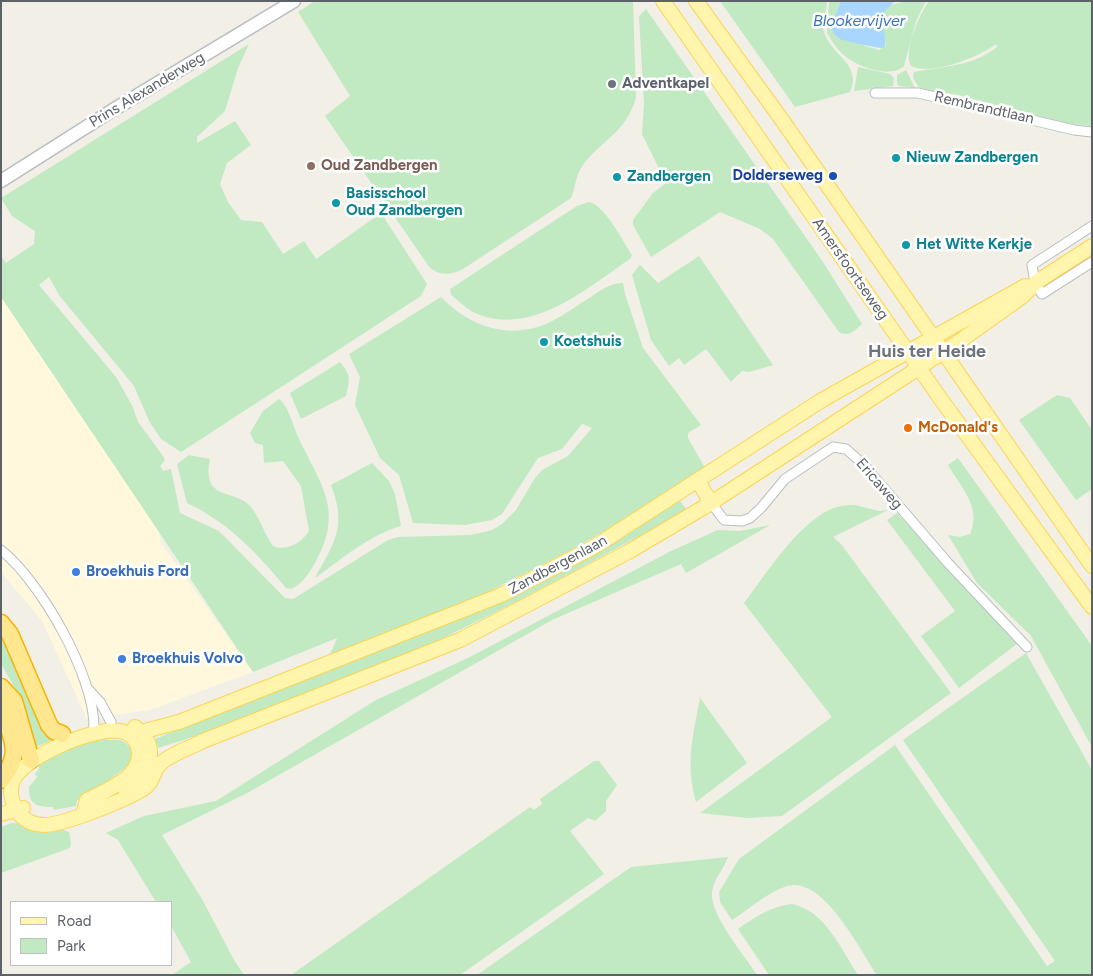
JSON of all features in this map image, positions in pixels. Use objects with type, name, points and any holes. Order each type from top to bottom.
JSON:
[{"type":"highway","points":[[1,622],[10,634],[49,725],[54,731],[62,734]]},
{"type":"highway","points":[[1,688],[10,705],[28,762]]},
{"type":"highway","points":[[1,700],[15,747],[14,757],[4,788]]},
{"type":"main road","name":"Amersfoortseweg","points":[[663,1],[918,367],[1092,607]]},
{"type":"main road","name":"Amersfoortseweg","points":[[696,1],[782,120],[1092,566]]},
{"type":"main road","points":[[942,352],[1023,296],[1035,283],[1092,246]]},
{"type":"main road","points":[[932,338],[1024,286],[1035,283]]},
{"type":"main road","name":"Zandbergenlaan","points":[[141,737],[168,723],[179,722],[501,595],[594,547],[822,400],[932,338]]},
{"type":"main road","name":"Zandbergenlaan","points":[[21,811],[29,821],[42,825],[142,790],[150,782],[153,765],[203,741],[460,640],[630,551],[711,503],[942,352]]},
{"type":"main road","points":[[698,481],[711,503]]},
{"type":"main road","points":[[21,811],[4,788],[28,762],[111,722],[130,724],[149,747],[153,765]]},
{"type":"main road","points":[[62,734],[120,731],[141,737]]},
{"type":"main road","points":[[84,811],[88,800],[115,785],[135,770],[140,756],[141,737]]},
{"type":"main road","points":[[21,811],[20,790],[23,780],[32,770],[28,762]]},
{"type":"main road","points":[[1,814],[21,811]]},
{"type":"main road","points":[[1,821],[21,811]]},
{"type":"street","name":"Prins Alexanderweg","points":[[1,181],[113,110],[294,1]]},
{"type":"street","name":"Rembrandtlaan","points":[[875,92],[918,93],[1074,130],[1092,132]]},
{"type":"street","points":[[1092,226],[1032,265],[1035,283],[1042,294],[1092,262]]},
{"type":"street","name":"Ericaweg","points":[[711,503],[724,520],[742,521],[750,518],[761,508],[785,479],[833,447],[846,448],[863,464],[948,563],[1027,646]]},
{"type":"street","points":[[1,550],[27,575],[56,617],[86,687],[94,731]]},
{"type":"street","points":[[86,687],[100,702],[111,722]]},
{"type":"shaded area","points":[[2,297],[158,529],[161,543],[253,672],[150,710],[87,719],[42,621],[1,572]]},
{"type":"green space","points":[[315,1],[633,1],[636,98],[632,110],[621,127],[582,166],[571,198],[463,269],[450,273],[438,272],[430,268],[325,116],[350,96],[298,12]]},
{"type":"green space","points":[[720,1],[827,1],[823,24],[824,32],[849,67],[853,83],[850,92],[795,107]]},
{"type":"green space","points":[[829,1],[841,1],[831,26],[837,37],[879,50],[886,45],[880,21],[884,9],[897,3],[926,1],[916,21],[904,66],[898,70],[883,72],[867,68],[843,55],[827,33]]},
{"type":"green space","points":[[929,1],[1092,1],[1092,126],[1065,123],[959,95],[920,89],[913,78],[914,72],[947,67],[968,62],[987,54],[997,47],[996,44],[979,54],[943,67],[931,69],[911,66],[909,51],[913,33]]},
{"type":"green space","points":[[646,9],[823,262],[862,324],[854,331],[849,334],[839,332],[773,239],[760,229],[720,212],[651,257],[633,225],[633,220],[653,193],[666,183],[642,134],[644,103],[639,16]]},
{"type":"green space","points":[[249,44],[238,68],[225,111],[197,137],[197,143],[235,121],[251,145],[227,163],[220,184],[228,202],[241,220],[262,222],[283,254],[304,241],[316,259],[381,213],[427,284],[421,296],[181,452],[161,439],[149,421],[134,386],[59,295],[49,277],[39,285],[116,377],[133,407],[138,422],[165,460],[160,466],[163,471],[171,469],[180,513],[219,531],[285,598],[293,599],[388,540],[398,537],[471,535],[492,530],[502,524],[516,510],[535,478],[542,470],[568,456],[592,428],[582,424],[562,449],[538,458],[502,514],[492,520],[465,525],[413,523],[399,475],[380,458],[355,405],[360,377],[349,354],[441,297],[464,316],[476,323],[503,330],[517,331],[546,324],[604,288],[613,284],[623,283],[643,348],[701,425],[688,433],[688,438],[705,468],[702,475],[571,550],[470,601],[329,657],[337,638],[253,672],[1,297],[1,256],[6,263],[34,244],[35,231],[12,216],[1,198]]},
{"type":"green space","points":[[858,67],[890,74],[894,78],[893,86],[854,91]]},
{"type":"green space","points":[[906,70],[915,88],[899,86],[897,84],[897,75]]},
{"type":"green space","points":[[589,202],[601,210],[607,217],[632,255],[630,259],[597,282],[579,294],[542,313],[523,318],[503,320],[479,315],[451,295],[450,289],[577,206]]},
{"type":"green space","points":[[699,256],[773,365],[749,372],[742,371],[731,382],[706,349],[684,365],[679,358],[669,366],[651,340],[632,275],[640,265],[658,283]]},
{"type":"green space","points":[[340,362],[349,378],[346,396],[301,419],[290,393]]},
{"type":"green space","points":[[1057,395],[1070,398],[1092,430],[1092,489],[1076,500],[1019,420]]},
{"type":"green space","points":[[279,399],[288,411],[299,439],[321,484],[329,512],[324,543],[316,561],[303,581],[291,589],[286,588],[253,551],[229,529],[216,519],[187,503],[177,464],[189,455],[210,459],[210,482],[221,492],[244,501],[250,506],[257,515],[273,546],[278,548],[288,547],[303,539],[309,531],[301,486],[283,461],[264,463],[263,445],[255,443],[250,433],[263,411]]},
{"type":"green space","points":[[958,458],[1092,646],[1092,747],[1031,636],[977,583],[948,535],[960,537],[970,534],[973,524],[972,507],[948,465]]},
{"type":"green space","points":[[372,463],[389,481],[395,494],[401,526],[367,541],[315,578],[337,533],[338,512],[331,485]]},
{"type":"green space","points":[[680,501],[687,510],[544,587],[447,636],[281,709],[158,748],[155,739],[438,627],[565,565]]},
{"type":"green space","points":[[855,505],[879,511],[888,510],[833,537],[841,544],[951,693],[782,816],[748,818],[700,813],[832,717],[744,603],[782,552],[805,527],[832,509]]},
{"type":"green space","points":[[897,513],[1018,643],[959,688],[921,636],[955,611],[887,520]]},
{"type":"green space","points":[[770,525],[686,573],[681,564],[552,620],[249,792],[162,835],[202,899],[244,975],[172,975],[191,962],[172,928],[172,901],[155,901],[118,840],[106,833],[144,816],[216,801],[376,700],[468,658],[671,551],[718,530],[740,531]]},
{"type":"green space","points":[[1,633],[55,739],[33,748],[27,718],[15,688],[1,664]]},
{"type":"green space","points":[[1026,653],[1092,770],[1092,975],[877,975],[839,917],[814,892],[801,886],[787,886],[780,889],[766,896],[732,920],[720,902],[719,892],[739,859],[895,745],[1047,966],[1055,961],[903,740]]},
{"type":"green space","points":[[700,698],[747,763],[696,802],[691,774],[691,750]]},
{"type":"green space","points":[[107,737],[107,740],[120,740],[126,743],[132,754],[130,764],[108,781],[110,784],[77,800],[76,806],[54,810],[53,807],[35,804],[32,801],[29,787],[37,777],[35,774],[39,769],[38,761],[65,747]]},
{"type":"green space","points":[[594,761],[599,761],[617,785],[606,801],[606,811],[595,821],[588,818],[570,831],[604,874],[460,975],[291,975],[530,807],[534,810],[542,804],[540,799]]},
{"type":"green space","points":[[12,823],[58,828],[69,832],[70,848],[1,873],[1,827]]},
{"type":"green space","points":[[728,857],[714,883],[713,902],[722,924],[757,975],[477,975],[631,867]]},
{"type":"green space","points":[[791,904],[803,907],[822,922],[838,942],[858,975],[769,975],[738,929],[769,910]]},
{"type":"water","name":"Blookervijver","points":[[841,1],[895,1],[881,15],[885,40],[884,48],[843,40],[835,35],[831,26]]},
{"type":"place","name":"Adventkapel","points":[[612,84]]},
{"type":"place","name":"Nieuw Zandbergen","points":[[896,158]]},
{"type":"place","name":"Oud Zandbergen","points":[[311,166]]},
{"type":"place","name":"Dolderseweg","points":[[833,176]]},
{"type":"place","name":"Zandbergen","points":[[617,177]]},
{"type":"place","name":"Basisschool Oud Zandbergen","points":[[336,203]]},
{"type":"place","name":"Het Witte Kerkje","points":[[906,245]]},
{"type":"place","name":"Koetshuis","points":[[544,342]]},
{"type":"place","name":"McDonald's","points":[[908,428]]},
{"type":"place","name":"Broekhuis Ford","points":[[76,572]]},
{"type":"place","name":"Broekhuis Volvo","points":[[122,659]]},
{"type":"district","name":"Huis ter Heide","points":[[927,352]]}]
